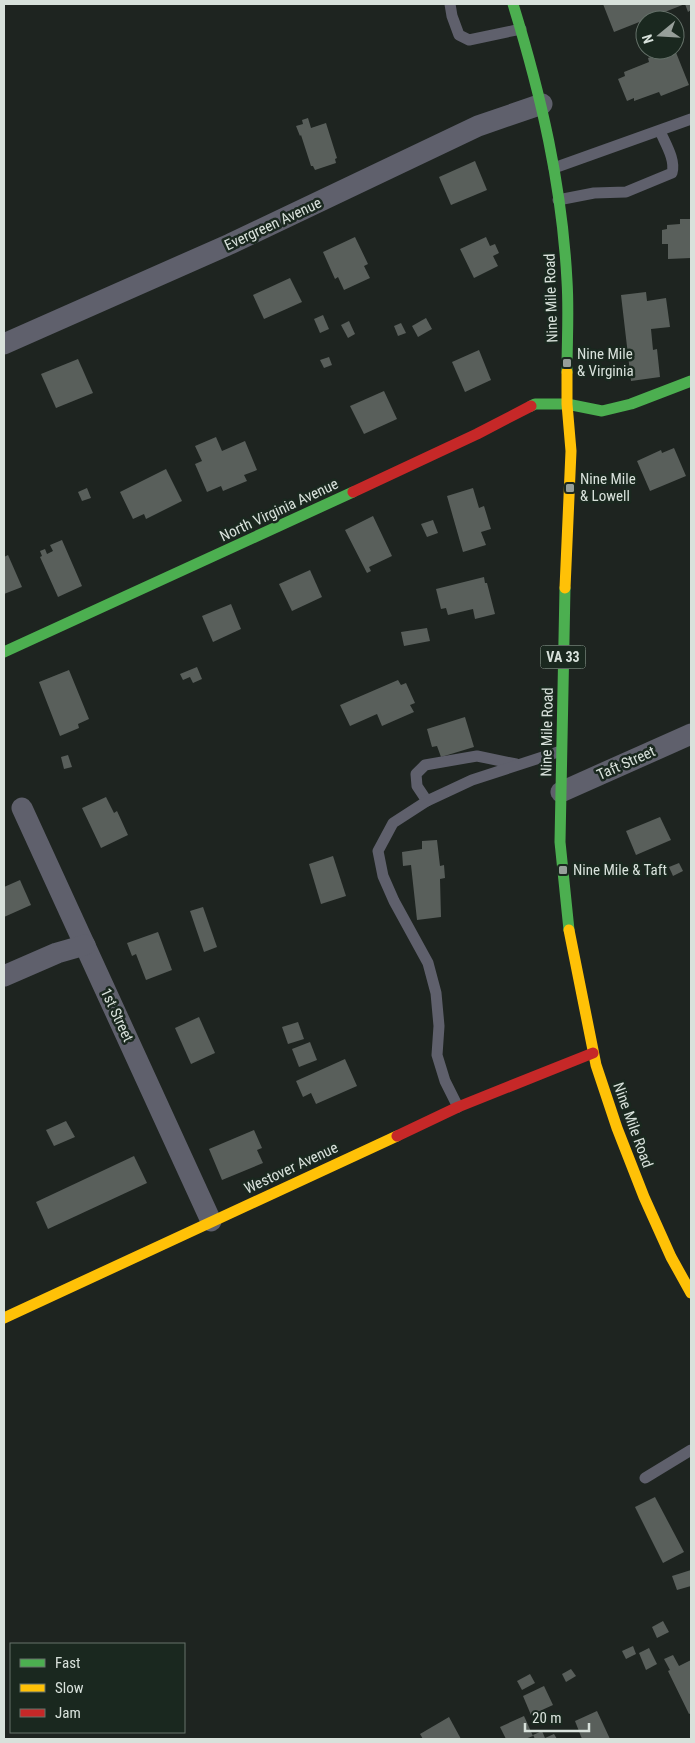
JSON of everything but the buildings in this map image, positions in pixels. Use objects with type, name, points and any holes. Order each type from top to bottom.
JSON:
[{"type":"street","name":"Nine Mile Road","points":[[513,4],[542,104],[554,168],[567,282],[567,404],[571,451],[563,648],[560,842],[570,939],[594,1053],[617,1128],[644,1197],[671,1257],[691,1293]]},
{"type":"street","name":"Evergreen Avenue","points":[[4,344],[230,244],[478,126],[542,104]]},
{"type":"street","name":"North Virginia Avenue","points":[[4,652],[371,484],[477,434],[535,404],[567,404],[602,411],[631,404],[691,381]]},
{"type":"street","name":"Taft Street","points":[[561,792],[691,734]]},
{"type":"street","name":"1st Street","points":[[22,808],[211,1221]]},
{"type":"street","points":[[4,976],[57,953],[85,945]]},
{"type":"street","name":"Westover Avenue","points":[[4,1318],[458,1107],[594,1053]]},
{"type":"lane","points":[[450,4],[459,35],[469,40],[521,29]]},
{"type":"lane","points":[[554,168],[691,119]]},
{"type":"lane","points":[[558,200],[594,193],[626,192],[672,173],[674,167],[660,130]]},
{"type":"lane","points":[[458,1107],[445,1081],[437,1055],[439,1026],[436,993],[428,963],[383,876],[378,851],[393,823],[427,801],[472,780],[562,751]]},
{"type":"lane","points":[[427,801],[417,786],[416,774],[425,765],[477,756],[520,764]]},
{"type":"lane","points":[[644,1478],[691,1450]]},
{"type":"traffic: fast","points":[[513,4],[533,72],[555,175],[568,292],[567,372]]},
{"type":"traffic: fast","points":[[531,406],[535,404],[567,404],[602,411],[631,404],[691,381]]},
{"type":"traffic: fast","points":[[4,652],[353,492]]},
{"type":"traffic: fast","points":[[565,588],[560,842],[569,930]]},
{"type":"traffic: slow","points":[[565,588],[571,451],[567,404],[567,372]]},
{"type":"traffic: slow","points":[[569,930],[596,1065],[617,1128],[644,1197],[671,1257],[691,1293]]},
{"type":"traffic: slow","points":[[4,1318],[397,1136]]},
{"type":"traffic: jam","points":[[353,492],[477,434],[531,406]]},
{"type":"traffic: jam","points":[[397,1136],[458,1107],[593,1053]]},
{"type":"place","name":"Nine Mile & Virginia","points":[[567,363]]},
{"type":"place","name":"Nine Mile & Lowell","points":[[570,488]]},
{"type":"place","name":"Nine Mile & Taft","points":[[563,870]]}]
